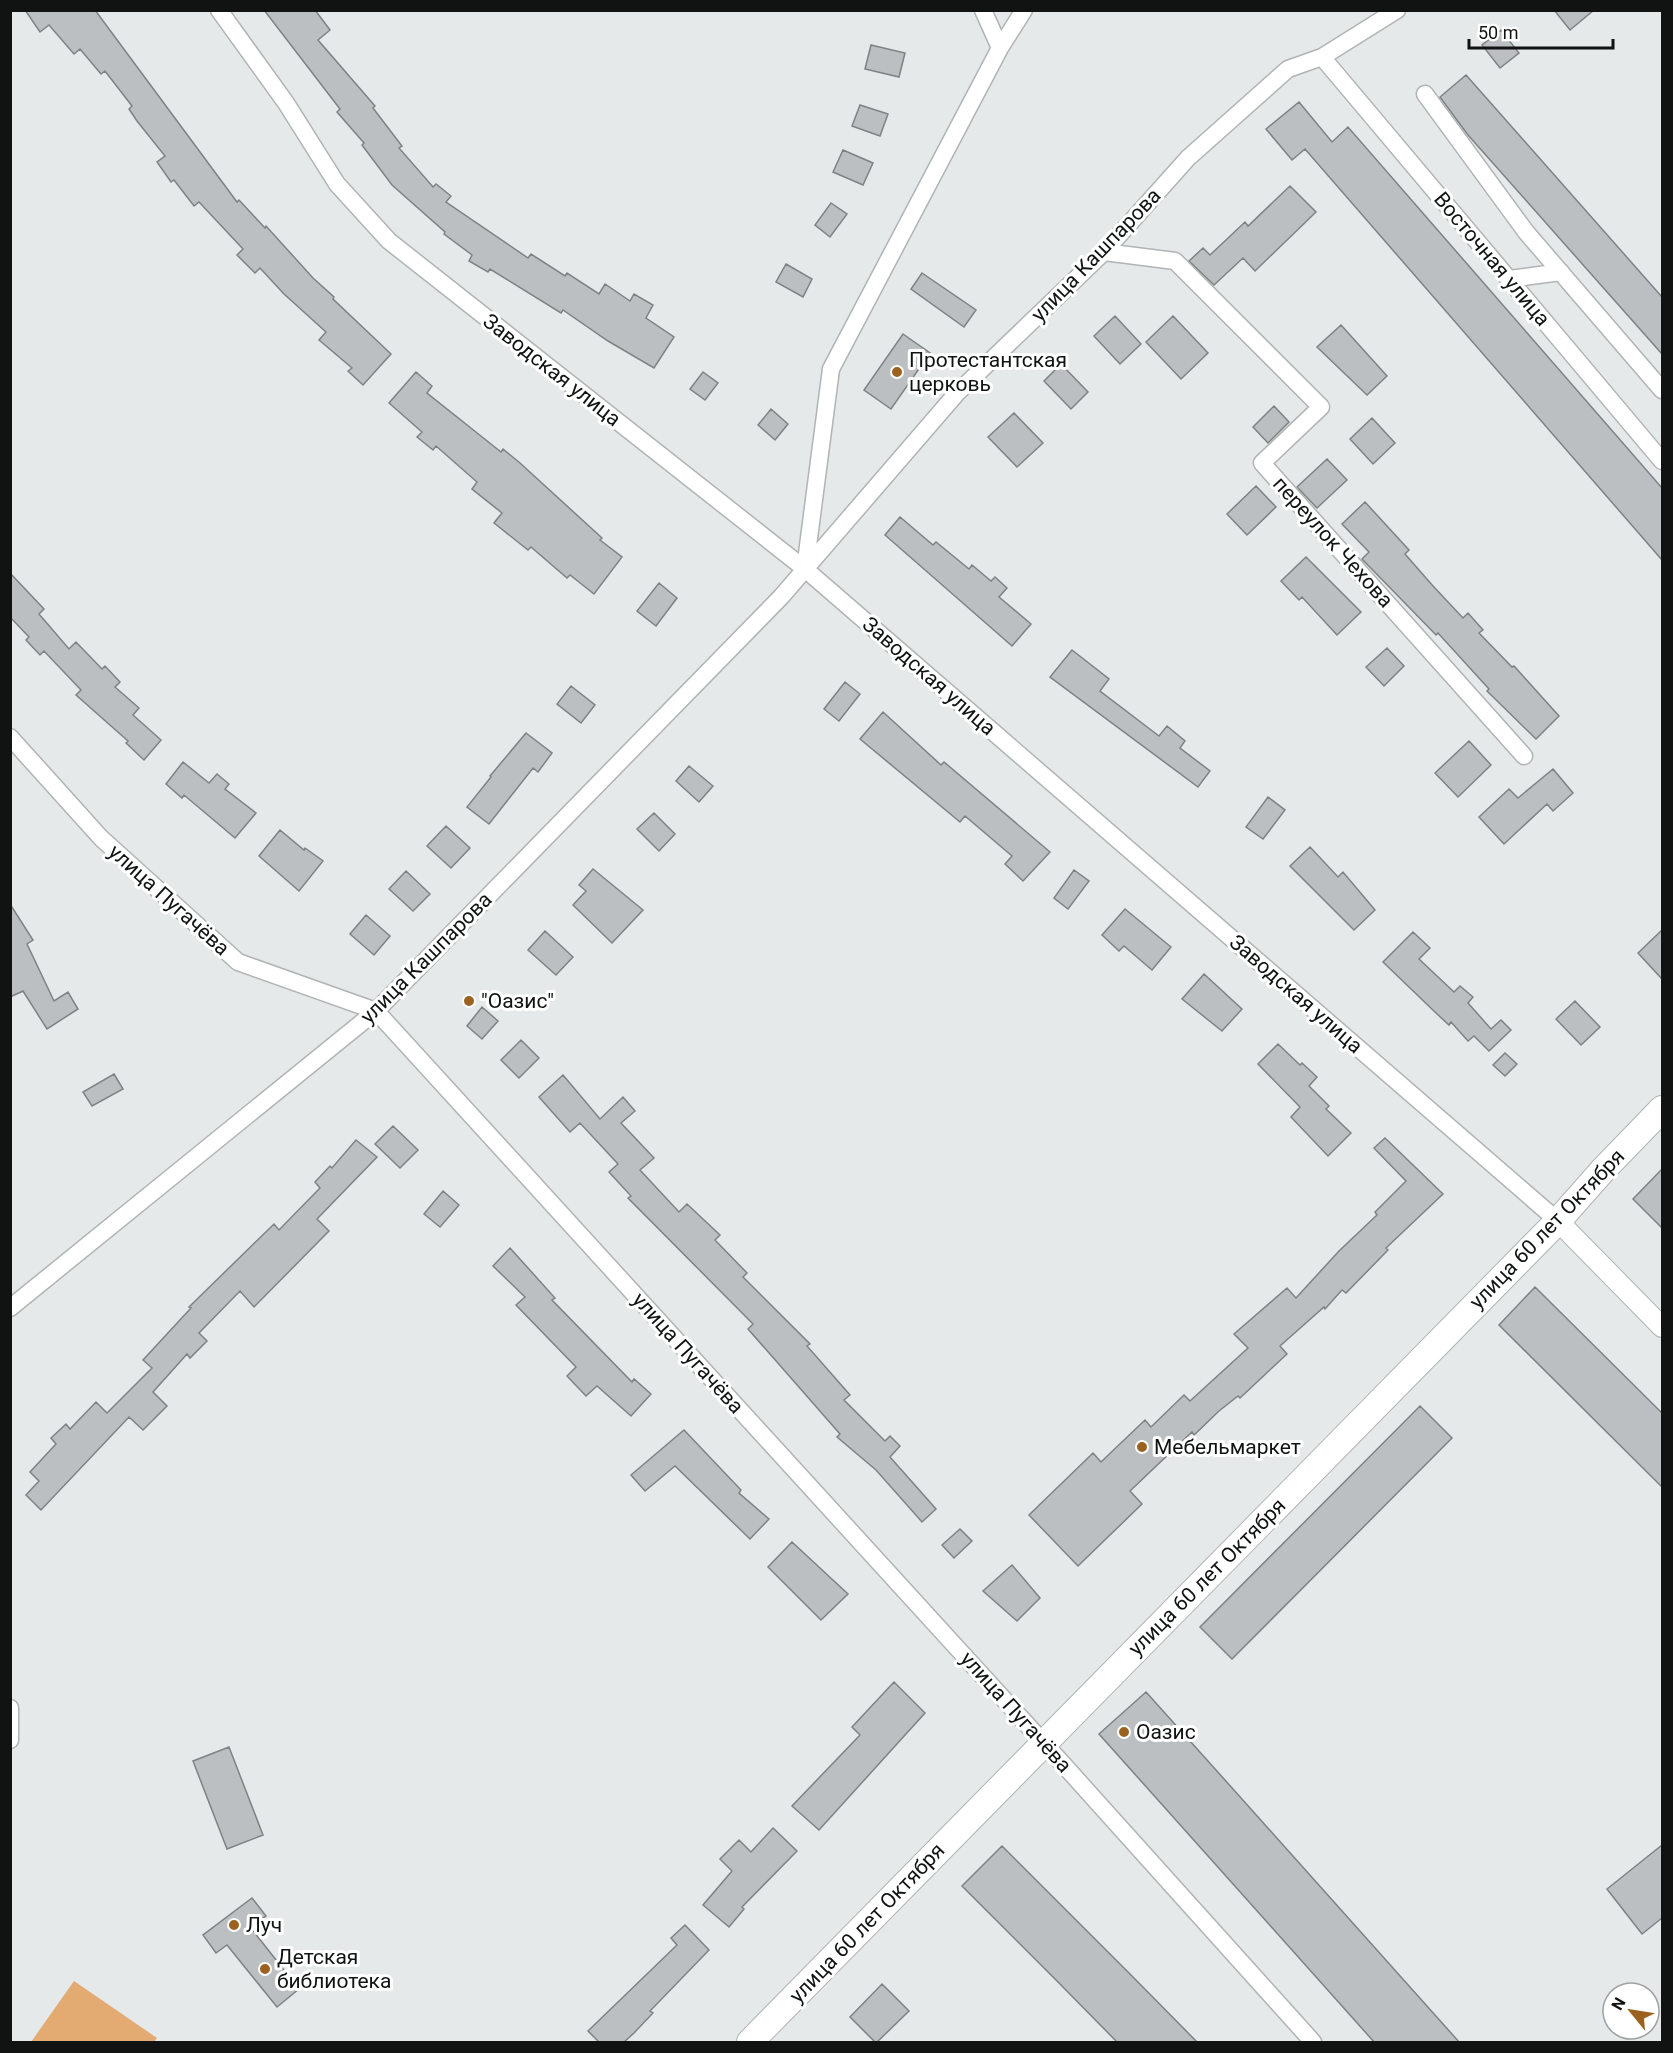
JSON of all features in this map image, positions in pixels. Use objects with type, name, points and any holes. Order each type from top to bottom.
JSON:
[{"type":"main road","name":"улица 60 лет Октября","points":[[750,2043],[1558,1221],[1662,1108]]},
{"type":"street","name":"Заводская улица","points":[[219,10],[286,103],[337,184],[389,241],[805,569],[1558,1221],[1662,1326]]},
{"type":"street","points":[[983,10],[1000,48]]},
{"type":"street","points":[[805,569],[831,369],[1000,48],[1024,10]]},
{"type":"street","name":"улица Кашпарова","points":[[10,1308],[376,1011],[805,569],[957,393],[1104,252],[1188,158],[1288,69],[1322,57],[1397,10]]},
{"type":"street","name":"Восточная улица","points":[[1322,57],[1662,461]]},
{"type":"street","name":"Восточная улица","points":[[1425,94],[1526,232],[1662,390]]},
{"type":"street","name":"переулок Чехова","points":[[1104,252],[1175,261],[1321,407],[1262,463],[1524,756]]},
{"type":"street","points":[[1509,279],[1561,272]]},
{"type":"street","name":"улица Пугачёва","points":[[10,737],[101,838],[238,962],[376,1011],[1044,1743],[1313,2043]]},
{"type":"street","points":[[10,1708],[10,1740]]},
{"type":"shaded area","points":[[74,1981],[157,2038],[154,2042],[31,2042]]},
{"type":"building","points":[[25,10],[95,10],[237,202],[239,200],[265,228],[266,226],[313,278],[334,297],[333,299],[391,354],[363,385],[348,371],[352,368],[319,340],[326,332],[284,294],[260,268],[255,273],[237,255],[243,249],[199,202],[194,206],[174,180],[171,182],[157,162],[165,156],[137,121],[129,109],[132,106],[105,71],[101,74],[80,49],[74,54],[49,25],[40,32]]},
{"type":"building","points":[[264,10],[315,10],[330,30],[318,40],[375,106],[373,108],[402,146],[399,148],[433,187],[436,184],[451,196],[446,202],[528,258],[531,254],[565,276],[567,273],[599,294],[605,284],[630,301],[634,294],[653,305],[646,318],[674,337],[654,368],[608,341],[563,310],[561,313],[490,269],[488,272],[469,261],[472,255],[444,234],[445,232],[392,185],[362,145],[364,143],[337,112],[340,109]]},
{"type":"building","points":[[1554,10],[1594,10],[1570,30]]},
{"type":"building","points":[[1501,30],[1519,53],[1500,68],[1482,45]]},
{"type":"building","points":[[871,45],[905,53],[899,77],[865,69]]},
{"type":"building","points":[[1466,75],[1662,297],[1662,354],[1468,135],[1440,97]]},
{"type":"building","points":[[1299,102],[1332,142],[1348,127],[1662,488],[1662,560],[1305,149],[1292,160],[1266,129]]},
{"type":"building","points":[[860,105],[888,114],[880,136],[852,126]]},
{"type":"building","points":[[843,150],[873,163],[863,185],[833,172]]},
{"type":"building","points":[[1290,186],[1316,212],[1255,271],[1243,258],[1214,285],[1189,261],[1203,248],[1210,255],[1245,222],[1248,226]]},
{"type":"building","points":[[831,203],[847,214],[830,237],[815,225]]},
{"type":"building","points":[[786,264],[812,279],[803,297],[776,282]]},
{"type":"building","points":[[922,273],[976,310],[964,327],[911,289]]},
{"type":"building","points":[[1115,316],[1141,344],[1120,364],[1094,336]]},
{"type":"building","points":[[1173,316],[1208,353],[1181,379],[1146,342]]},
{"type":"building","points":[[1341,325],[1387,376],[1367,395],[1317,347]]},
{"type":"building","name":"Протестантская церковь","points":[[903,334],[930,353],[891,409],[864,390]]},
{"type":"building","points":[[1061,364],[1088,392],[1071,409],[1044,381]]},
{"type":"building","points":[[416,372],[432,386],[427,393],[501,452],[503,449],[520,463],[602,538],[600,540],[622,557],[594,594],[570,575],[567,578],[531,547],[528,550],[494,523],[502,513],[472,489],[477,482],[436,446],[433,450],[417,437],[422,432],[389,403]]},
{"type":"building","points":[[703,372],[718,383],[705,400],[690,389]]},
{"type":"building","points":[[1274,406],[1289,422],[1268,443],[1253,427]]},
{"type":"building","points":[[771,409],[788,424],[775,440],[758,425]]},
{"type":"building","points":[[1014,413],[1043,443],[1017,467],[988,437]]},
{"type":"building","points":[[1372,418],[1395,443],[1373,464],[1350,439]]},
{"type":"building","points":[[1327,459],[1347,480],[1317,508],[1297,487]]},
{"type":"building","points":[[1256,486],[1276,507],[1247,535],[1227,514]]},
{"type":"building","points":[[1365,502],[1409,550],[1405,554],[1433,586],[1463,618],[1468,613],[1483,630],[1479,633],[1512,667],[1514,666],[1559,716],[1536,739],[1487,691],[1489,689],[1438,633],[1436,635],[1362,559],[1369,552],[1342,524]]},
{"type":"building","points":[[900,517],[933,545],[936,542],[969,569],[972,565],[991,581],[995,577],[1007,588],[999,597],[1031,624],[1012,646],[885,535]]},
{"type":"building","points":[[1306,557],[1361,612],[1337,635],[1302,597],[1299,600],[1281,581]]},
{"type":"building","points":[[10,573],[44,609],[39,614],[69,649],[76,642],[102,669],[105,666],[120,682],[115,687],[139,708],[133,715],[161,740],[144,760],[126,743],[128,741],[76,695],[81,690],[44,651],[40,655],[26,640],[29,637],[10,617]]},
{"type":"building","points":[[659,583],[677,598],[656,626],[637,611]]},
{"type":"building","points":[[1387,648],[1404,666],[1384,686],[1366,667]]},
{"type":"building","points":[[1072,650],[1109,679],[1100,691],[1159,736],[1167,726],[1185,741],[1180,748],[1210,771],[1198,787],[1050,677]]},
{"type":"building","points":[[845,682],[860,694],[839,721],[824,709]]},
{"type":"building","points":[[571,686],[595,705],[581,723],[557,704]]},
{"type":"building","points":[[883,712],[941,765],[944,762],[1050,852],[1023,881],[1005,864],[1012,856],[965,816],[960,822],[860,739]]},
{"type":"building","points":[[526,733],[552,753],[538,772],[533,768],[489,824],[467,807]]},
{"type":"building","points":[[1469,741],[1491,765],[1458,797],[1435,773]]},
{"type":"building","points":[[183,762],[209,783],[217,774],[229,784],[225,789],[256,813],[235,838],[184,795],[182,798],[166,784]]},
{"type":"building","points":[[689,766],[713,786],[699,802],[676,781]]},
{"type":"building","points":[[1553,769],[1573,793],[1553,811],[1547,804],[1504,844],[1479,817],[1509,789],[1518,798]]},
{"type":"building","points":[[1268,797],[1285,810],[1263,839],[1246,827]]},
{"type":"building","points":[[654,813],[675,834],[659,851],[637,829]]},
{"type":"building","points":[[446,826],[470,848],[451,868],[427,846]]},
{"type":"building","points":[[280,830],[304,850],[305,848],[323,861],[299,891],[259,856]]},
{"type":"building","points":[[1310,847],[1338,877],[1343,872],[1375,910],[1354,930],[1290,866]]},
{"type":"building","points":[[593,869],[643,910],[612,943],[573,905],[586,891],[579,885]]},
{"type":"building","points":[[1074,870],[1089,881],[1068,909],[1054,898]]},
{"type":"building","points":[[406,871],[430,894],[413,911],[389,889]]},
{"type":"building","points":[[10,904],[33,940],[27,944],[54,1001],[68,992],[78,1009],[47,1029],[23,991],[10,997]]},
{"type":"building","points":[[1125,909],[1171,947],[1152,970],[1124,946],[1119,951],[1102,935]]},
{"type":"building","points":[[366,915],[390,936],[374,955],[350,934]]},
{"type":"building","points":[[1662,930],[1662,979],[1638,953]]},
{"type":"building","points":[[545,931],[573,957],[556,975],[528,950]]},
{"type":"building","points":[[1413,932],[1430,948],[1419,959],[1454,992],[1460,986],[1473,997],[1468,1003],[1491,1029],[1501,1020],[1511,1030],[1489,1051],[1474,1036],[1468,1041],[1451,1022],[1449,1025],[1383,962]]},
{"type":"building","points":[[1204,974],[1242,1009],[1222,1031],[1182,999]]},
{"type":"building","points":[[1575,1001],[1600,1027],[1581,1045],[1556,1019]]},
{"type":"building","points":[[482,1007],[498,1021],[482,1039],[467,1026]]},
{"type":"building","points":[[521,1040],[539,1058],[519,1078],[501,1060]]},
{"type":"building","points":[[1278,1044],[1300,1065],[1302,1063],[1317,1077],[1309,1086],[1329,1106],[1326,1109],[1351,1133],[1328,1156],[1291,1117],[1300,1107],[1258,1064]]},
{"type":"building","points":[[1505,1053],[1517,1064],[1505,1076],[1493,1065]]},
{"type":"building","points":[[114,1074],[123,1089],[92,1106],[83,1092]]},
{"type":"building","points":[[563,1075],[600,1119],[623,1097],[635,1111],[621,1123],[654,1158],[640,1170],[679,1212],[687,1204],[720,1235],[715,1240],[747,1273],[743,1277],[810,1344],[807,1346],[850,1395],[844,1400],[885,1441],[890,1436],[900,1446],[890,1457],[936,1509],[922,1522],[876,1470],[837,1437],[840,1434],[748,1329],[753,1324],[628,1198],[631,1196],[609,1172],[618,1164],[580,1123],[570,1132],[539,1097]]},
{"type":"building","points":[[393,1126],[418,1150],[400,1168],[375,1144]]},
{"type":"building","points":[[1385,1138],[1443,1194],[1386,1248],[1388,1250],[1346,1293],[1342,1290],[1325,1309],[1324,1307],[1280,1346],[1287,1354],[1240,1398],[1238,1396],[1219,1411],[1194,1435],[1192,1432],[1130,1491],[1142,1504],[1078,1566],[1029,1515],[1093,1453],[1101,1462],[1145,1420],[1151,1427],[1184,1395],[1190,1401],[1248,1348],[1234,1334],[1287,1288],[1296,1298],[1339,1251],[1377,1215],[1375,1212],[1406,1181],[1374,1148]]},
{"type":"building","points":[[356,1140],[377,1157],[317,1219],[329,1231],[254,1307],[240,1291],[199,1333],[207,1341],[190,1358],[187,1354],[153,1392],[167,1406],[143,1430],[129,1417],[41,1510],[26,1495],[39,1481],[30,1472],[56,1444],[51,1438],[66,1424],[70,1429],[96,1402],[107,1413],[152,1368],[143,1360],[191,1308],[189,1307],[274,1224],[279,1230],[320,1188],[315,1182],[330,1166],[332,1168]]},
{"type":"building","points":[[1662,1169],[1662,1228],[1633,1199]]},
{"type":"building","points":[[443,1191],[459,1205],[440,1227],[424,1214]]},
{"type":"building","points":[[510,1248],[555,1298],[552,1300],[632,1382],[634,1379],[651,1394],[631,1416],[597,1386],[586,1396],[567,1376],[576,1367],[516,1305],[525,1297],[493,1266]]},
{"type":"building","points":[[1535,1287],[1662,1413],[1662,1487],[1499,1325]]},
{"type":"building","points":[[1420,1406],[1452,1438],[1232,1659],[1200,1627]]},
{"type":"building","points":[[684,1430],[741,1490],[739,1493],[769,1519],[750,1539],[675,1466],[645,1491],[631,1475]]},
{"type":"building","points":[[960,1529],[972,1541],[954,1558],[942,1545]]},
{"type":"building","points":[[792,1542],[848,1594],[821,1620],[768,1567]]},
{"type":"building","points":[[1012,1565],[1040,1598],[1017,1621],[983,1591]]},
{"type":"building","points":[[894,1682],[925,1713],[819,1830],[792,1806],[860,1735],[852,1727]]},
{"type":"building","points":[[1146,1692],[1460,2043],[1375,2043],[1099,1734]]},
{"type":"building","points":[[229,1747],[263,1835],[227,1849],[193,1761]]},
{"type":"building","points":[[773,1828],[797,1851],[742,1907],[744,1909],[729,1927],[703,1905],[732,1871],[720,1859],[739,1840],[751,1852]]},
{"type":"building","points":[[1662,1845],[1662,1918],[1642,1934],[1607,1889]]},
{"type":"building","points":[[1002,1846],[1198,2043],[1118,2043],[962,1886]]},
{"type":"building","points":[[252,1898],[266,1916],[250,1927],[299,1989],[277,2007],[227,1945],[216,1953],[203,1935]]},
{"type":"building","points":[[685,1925],[709,1950],[650,2011],[653,2013],[623,2043],[600,2043],[588,2031],[677,1945],[671,1938]]},
{"type":"building","points":[[882,1984],[909,2011],[876,2043],[850,2017]]},
{"type":"place","name":"Протестантская церковь","points":[[897,372]]},
{"type":"place","name":"\"Оазис\"","points":[[469,1001]]},
{"type":"place","name":"Мебельмаркет","points":[[1142,1447]]},
{"type":"place","name":"Оазис","points":[[1124,1732]]},
{"type":"place","name":"Луч","points":[[234,1925]]},
{"type":"place","name":"Детская библиотека","points":[[265,1969]]}]
